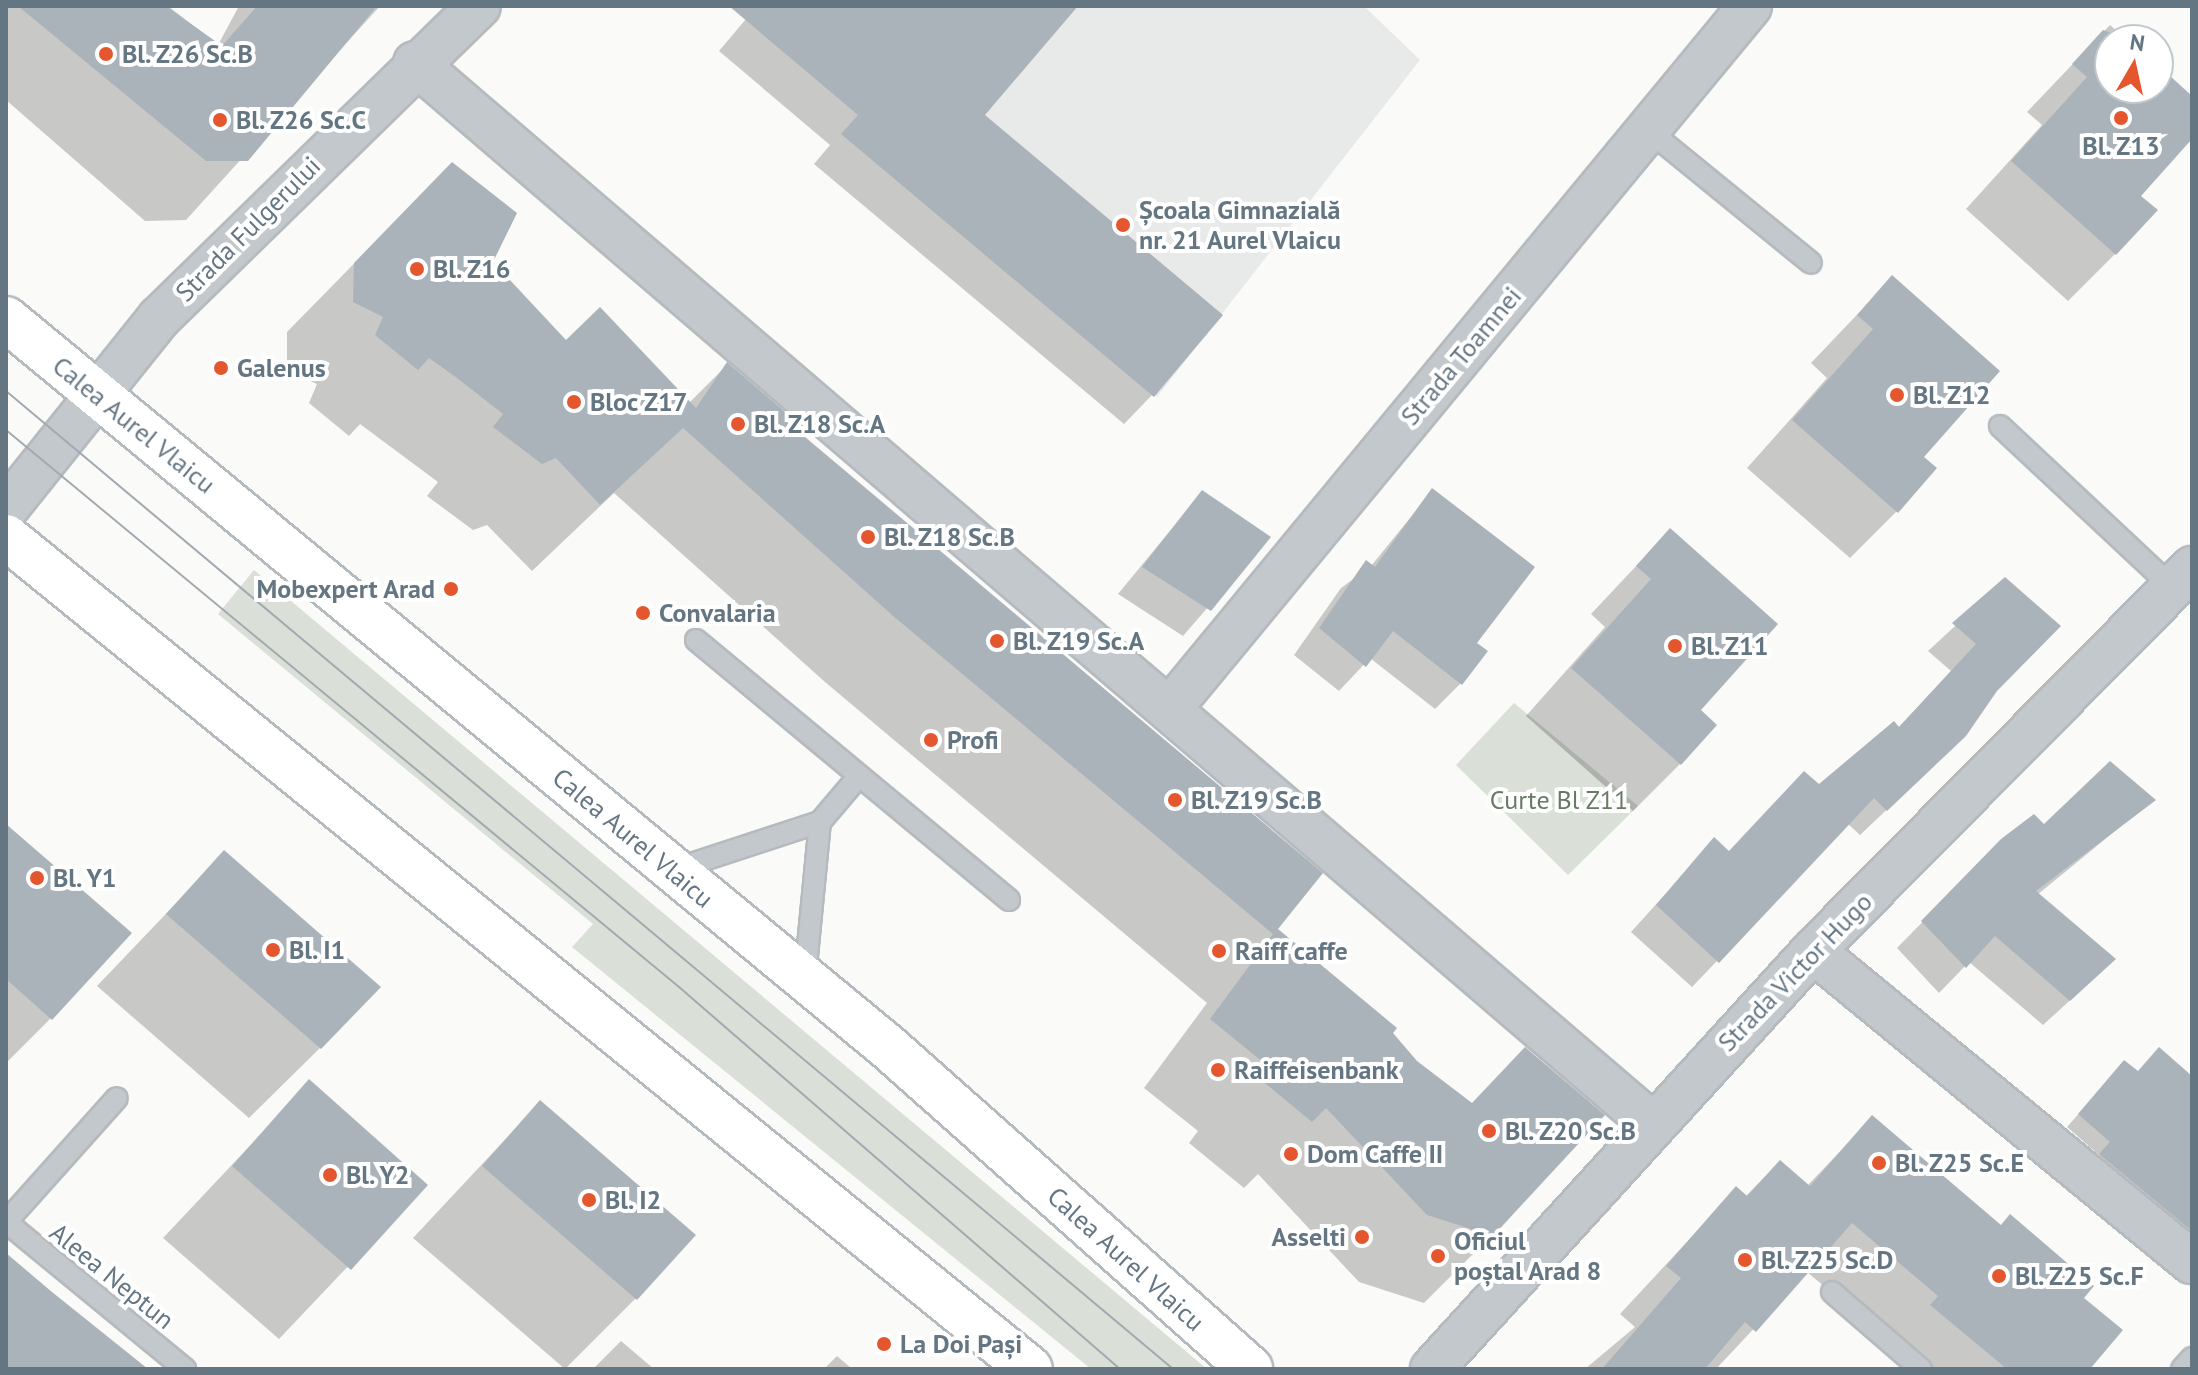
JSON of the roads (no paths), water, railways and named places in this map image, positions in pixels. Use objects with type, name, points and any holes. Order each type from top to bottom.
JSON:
[{"type":"main road","name":"Calea Aurel Vlaicu","points":[[6,319],[673,870],[804,984],[889,1048],[1250,1369]]},
{"type":"main road","points":[[6,537],[1030,1369]]},
{"type":"street","name":"Strada Fulgerului","points":[[6,509],[95,394],[174,302],[415,63],[479,6]]},
{"type":"street","name":"Strada Toamnei","points":[[1172,706],[1750,6]]},
{"type":"street","points":[[415,63],[1172,706],[1651,1123]]},
{"type":"street","name":"Strada Victor Hugo","points":[[1432,1369],[1651,1123],[1813,951],[2182,578]]},
{"type":"street","points":[[1813,951],[2192,1262]]},
{"type":"lane","points":[[1648,130],[1811,263]]},
{"type":"lane","name":"Strada Victor Hugo","points":[[2000,426],[2182,578]]},
{"type":"lane","points":[[696,640],[1009,900]]},
{"type":"lane","points":[[673,870],[820,822],[859,776]]},
{"type":"lane","points":[[804,984],[820,822]]},
{"type":"lane","name":"Aleea Neptun","points":[[117,1098],[6,1222],[185,1369]]},
{"type":"lane","points":[[1832,1292],[1921,1369]]},
{"type":"lane","points":[[2182,1369],[2192,1358]]},
{"type":"tram line","points":[[6,391],[1173,1369]]},
{"type":"tram line","points":[[6,430],[679,987],[1120,1369]]},
{"type":"place","name":"Bl. Z26 Sc.B","points":[[106,54]]},
{"type":"place","name":"Bl. Z13","points":[[2121,118]]},
{"type":"place","name":"Bl. Z26 Sc.C","points":[[220,120]]},
{"type":"place","name":"Școala Gimnazială nr. 21 Aurel Vlaicu","points":[[1123,225]]},
{"type":"place","name":"Bl. Z16","points":[[417,269]]},
{"type":"place","name":"Galenus","points":[[221,368]]},
{"type":"place","name":"Bl. Z12","points":[[1897,395]]},
{"type":"place","name":"Bloc Z17","points":[[574,402]]},
{"type":"place","name":"Bl. Z18 Sc.A","points":[[738,424]]},
{"type":"place","name":"Bl. Z18 Sc.B","points":[[868,537]]},
{"type":"place","name":"Mobexpert Arad","points":[[451,589]]},
{"type":"place","name":"Convalaria","points":[[643,613]]},
{"type":"place","name":"Bl. Z19 Sc.A","points":[[997,641]]},
{"type":"place","name":"Bl. Z11","points":[[1675,646]]},
{"type":"place","name":"Profi","points":[[931,740]]},
{"type":"place","name":"Bl. Z19 Sc.B","points":[[1175,800]]},
{"type":"place","name":"Bl. Y1","points":[[37,878]]},
{"type":"place","name":"Bl. I1","points":[[273,950]]},
{"type":"place","name":"Raiff caffe","points":[[1219,951]]},
{"type":"place","name":"Raiffeisenbank","points":[[1218,1070]]},
{"type":"place","name":"Bl. Z20 Sc.B","points":[[1489,1131]]},
{"type":"place","name":"Dom Caffe II","points":[[1291,1154]]},
{"type":"place","name":"Bl. Z25 Sc.E","points":[[1879,1163]]},
{"type":"place","name":"Bl. Y2","points":[[330,1175]]},
{"type":"place","name":"Bl. I2","points":[[589,1200]]},
{"type":"place","name":"Asselti","points":[[1362,1237]]},
{"type":"place","name":"Oficiul poștal Arad 8","points":[[1438,1256]]},
{"type":"place","name":"Bl. Z25 Sc.D","points":[[1745,1260]]},
{"type":"place","name":"Bl. Z25 Sc.F","points":[[1999,1276]]},
{"type":"place","name":"La Doi Pași","points":[[884,1344]]},
{"type":"park label","name":"Curte Bl Z11","points":[[1559,800]]}]
